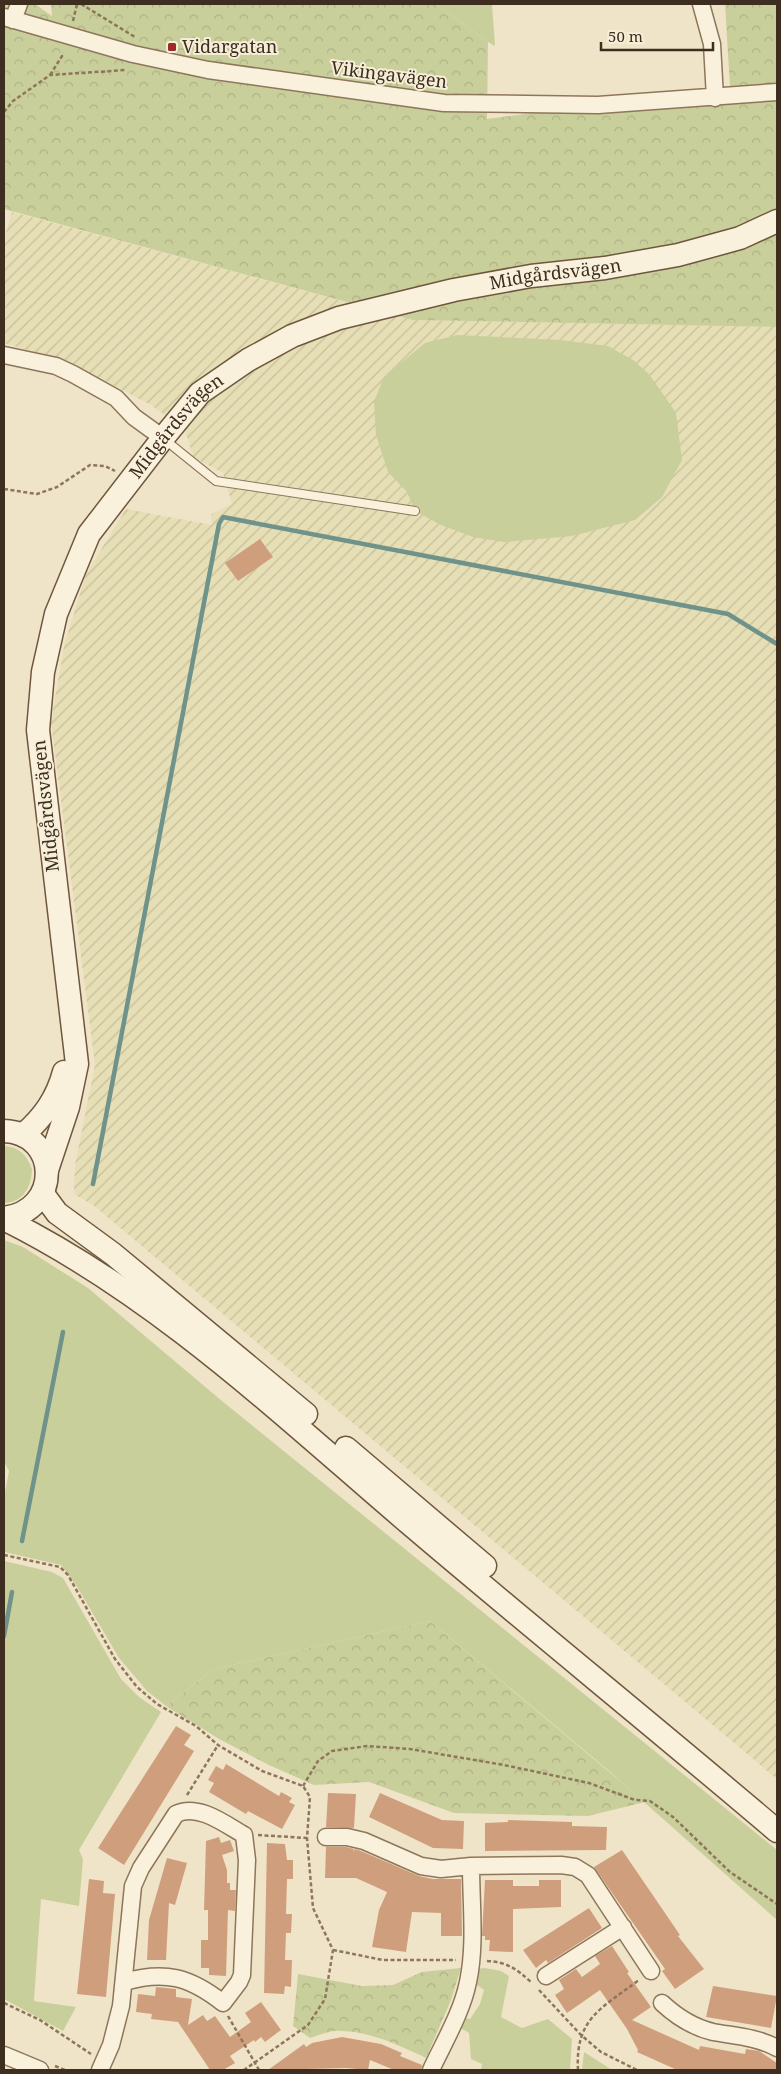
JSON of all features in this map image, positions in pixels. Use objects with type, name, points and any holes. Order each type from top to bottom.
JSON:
[{"type":"main road","name":"Midgårdsvägen","points":[[43,1194],[47,1170],[68,1107],[77,1064],[38,730],[43,672],[56,614],[89,534],[200,393],[248,360],[292,336],[339,318],[454,290],[531,276],[605,268],[678,256],[740,238],[777,221]]},
{"type":"main road","name":"Midgårdsvägen","points":[[13,1133],[38,1122],[57,1093],[72,1034]]},
{"type":"main road","points":[[13,1133],[36,1146],[44,1157],[47,1170]]},
{"type":"main road","points":[[4,1218],[28,1211],[43,1194],[57,1213],[113,1254],[203,1326],[777,1813]]},
{"type":"main road","points":[[4,1218],[80,1259],[187,1337],[302,1430],[420,1532],[777,1831]]},
{"type":"street","points":[[8,18],[19,4]]},
{"type":"street","points":[[701,4],[712,44],[715,98]]},
{"type":"street","name":"Vikingavägen","points":[[8,18],[133,54],[208,70],[444,103],[598,104],[715,98],[777,92]]},
{"type":"street","points":[[4,355],[56,366],[73,374],[116,398],[134,417],[163,438]]},
{"type":"street","points":[[102,2066],[116,2028],[124,1982],[133,1886],[141,1868],[176,1814],[184,1810],[194,1810],[223,1822],[244,1835],[247,1860],[242,1974],[239,1982],[222,2003],[196,1984],[183,1979],[152,1976],[124,1982]]},
{"type":"street","points":[[326,1837],[346,1837],[364,1841],[421,1866],[441,1869],[471,1866],[575,1867],[588,1874],[651,1971]]},
{"type":"street","points":[[431,2070],[461,2004],[468,1983],[471,1960],[471,1866]]},
{"type":"street","points":[[546,1976],[624,1927]]},
{"type":"street","points":[[662,2003],[679,2017],[698,2028],[749,2038],[777,2048]]},
{"type":"street","points":[[4,2055],[40,2070]]},
{"type":"lane","points":[[163,438],[216,480],[416,511]]},
{"type":"path","points":[[71,27],[77,4]]},
{"type":"path","points":[[81,4],[135,38],[143,40]]},
{"type":"path","points":[[4,112],[13,101],[50,74],[64,53]]},
{"type":"path","points":[[50,74],[130,70]]},
{"type":"path","points":[[4,489],[37,494],[57,487],[90,465],[106,466],[130,480]]},
{"type":"path","points":[[4,1555],[60,1567],[68,1575],[115,1659],[137,1687],[157,1704],[196,1726],[218,1745],[262,1771],[303,1786],[310,1797],[307,1838],[313,1908],[333,1950],[325,1999],[317,2015],[308,2026],[244,2070]]},
{"type":"path","points":[[176,1814],[218,1745]]},
{"type":"path","points":[[303,1786],[318,1760],[332,1751],[367,1746],[410,1749],[589,1782],[635,1800],[650,1801],[673,1817],[730,1872],[777,1904]]},
{"type":"path","points":[[244,1835],[326,1837]]},
{"type":"path","points":[[333,1950],[384,1960],[471,1960],[500,1962],[516,1968],[581,2035],[601,2052],[637,2070]]},
{"type":"path","points":[[578,2070],[581,2035],[592,2016],[651,1971]]},
{"type":"path","points":[[4,2003],[40,2020],[102,2066]]},
{"type":"path","points":[[222,2003],[259,2070]]},
{"type":"shaded area","points":[[12,212],[413,320],[777,327],[777,1779],[93,1205],[74,1194],[75,1165],[95,1065],[51,722],[64,646],[86,574],[126,509],[212,525],[211,514],[232,504],[223,473],[193,457],[185,430],[151,405],[72,364],[4,343],[4,239]]},
{"type":"green space","points":[[4,4],[35,4],[52,16],[51,4],[436,4],[488,42],[487,119],[730,87],[725,4],[777,4],[777,327],[413,320],[4,209]]},
{"type":"green space","points":[[436,4],[492,4],[495,46],[488,42]]},
{"type":"green space","points":[[457,335],[560,340],[608,346],[633,360],[649,374],[676,413],[682,460],[662,497],[635,520],[572,536],[504,542],[473,537],[441,525],[415,511],[407,492],[388,472],[376,435],[374,402],[384,377],[425,343]]},
{"type":"green space","points":[[4,1146],[14,1148],[22,1153],[28,1160],[32,1169],[32,1175],[28,1187],[21,1197],[4,1203]]},
{"type":"green space","points":[[4,1240],[23,1247],[88,1288],[222,1401],[777,1850],[777,1920],[609,1771],[430,1621],[214,1669],[166,1706],[147,1691],[119,1658],[76,1585],[61,1565],[4,1552],[4,1497],[9,1471],[4,1462]]},
{"type":"green space","points":[[4,1561],[52,1572],[63,1578],[121,1679],[139,1697],[161,1712],[79,1850],[83,1859],[79,1906],[41,1899],[34,2001],[76,2007],[63,2031],[4,1999]]},
{"type":"green space","points":[[430,1621],[645,1802],[588,1816],[454,1813],[369,1782],[314,1785],[269,1765],[219,1739],[166,1706],[214,1669]]},
{"type":"green space","points":[[461,1968],[451,2000],[426,2058],[374,2036],[337,2031],[310,2038],[293,2026],[298,1974],[362,1986],[393,1985],[422,1972]]},
{"type":"green space","points":[[485,1968],[501,1971],[509,1976],[501,2017],[522,2028],[548,2019],[572,2039],[570,2070],[481,2070],[482,2064],[471,2059],[469,2033],[459,2027],[461,2017],[470,2019],[480,2004],[484,1990],[474,1983],[475,1969]]},
{"type":"green space","points":[[584,2052],[612,2070],[582,2070]]},
{"type":"building","points":[[260,539],[273,557],[238,581],[225,563]]},
{"type":"building","points":[[176,1726],[191,1735],[184,1745],[194,1751],[124,1865],[98,1848]]},
{"type":"building","points":[[226,1764],[279,1796],[281,1792],[292,1798],[289,1802],[295,1805],[282,1829],[248,1811],[246,1814],[209,1792],[214,1783],[208,1780],[216,1766],[223,1770]]},
{"type":"building","points":[[328,1793],[356,1794],[354,1828],[326,1827]]},
{"type":"building","points":[[380,1793],[442,1820],[464,1821],[463,1849],[433,1848],[369,1817]]},
{"type":"building","points":[[508,1820],[572,1822],[572,1826],[607,1827],[606,1850],[485,1851],[485,1823],[508,1822]]},
{"type":"building","points":[[219,1837],[221,1843],[230,1840],[234,1851],[222,1855],[227,1870],[227,1883],[230,1883],[230,1890],[236,1890],[235,1911],[228,1910],[226,1976],[209,1975],[209,1968],[201,1968],[201,1940],[208,1940],[208,1910],[204,1910],[206,1841]]},
{"type":"building","points":[[267,1843],[285,1844],[287,1860],[293,1860],[293,1879],[287,1879],[286,1914],[292,1914],[291,1933],[286,1933],[285,1960],[292,1960],[291,1987],[285,1986],[284,1994],[264,1993]]},
{"type":"building","points":[[326,1847],[346,1847],[354,1849],[353,1852],[355,1849],[419,1876],[433,1879],[461,1879],[462,1936],[441,1936],[441,1913],[412,1912],[406,1952],[372,1947],[379,1910],[387,1892],[356,1878],[325,1878]]},
{"type":"building","points":[[622,1850],[680,1935],[678,1936],[704,1969],[675,1989],[662,1971],[665,1969],[594,1867]]},
{"type":"building","points":[[167,1858],[187,1863],[175,1905],[169,1903],[166,1960],[147,1960],[149,1920]]},
{"type":"building","points":[[89,1879],[104,1881],[103,1893],[115,1894],[106,1997],[77,1994]]},
{"type":"building","points":[[485,1880],[513,1880],[513,1886],[539,1886],[539,1880],[561,1880],[561,1907],[513,1909],[513,1952],[489,1951],[490,1940],[485,1940],[485,1936],[482,1936]]},
{"type":"building","points":[[589,1908],[602,1928],[548,1963],[546,1960],[536,1968],[523,1950]]},
{"type":"building","points":[[612,1946],[629,1972],[627,1973],[651,2007],[632,2020],[699,2050],[700,2046],[745,2054],[746,2049],[759,2051],[777,2063],[777,2070],[677,2070],[637,2052],[638,2050],[627,2029],[600,1990],[567,2013],[555,1995],[564,1989],[559,1980],[576,1969],[582,1977],[600,1964],[595,1956]]},
{"type":"building","points":[[713,1986],[777,1996],[771,2028],[706,2017]]},
{"type":"building","points":[[156,1987],[176,1989],[176,1997],[192,1999],[188,2025],[203,2015],[207,2021],[215,2016],[230,2037],[251,2022],[245,2013],[261,2002],[281,2030],[265,2042],[261,2037],[230,2056],[235,2063],[223,2070],[210,2070],[178,2022],[151,2019],[152,2014],[136,2012],[138,1994],[155,1996]]},
{"type":"building","points":[[342,2037],[381,2044],[402,2053],[400,2056],[422,2065],[421,2070],[394,2070],[370,2060],[368,2070],[346,2068],[268,2070],[304,2044],[306,2047],[312,2043]]},
{"type":"waterway","points":[[93,1184],[219,524],[223,517],[728,614],[777,644]]},
{"type":"waterway","points":[[22,1541],[63,1332]]},
{"type":"waterway","points":[[4,1636],[12,1592]]},
{"type":"place","name":"Vidargatan","points":[[172,47]]}]
